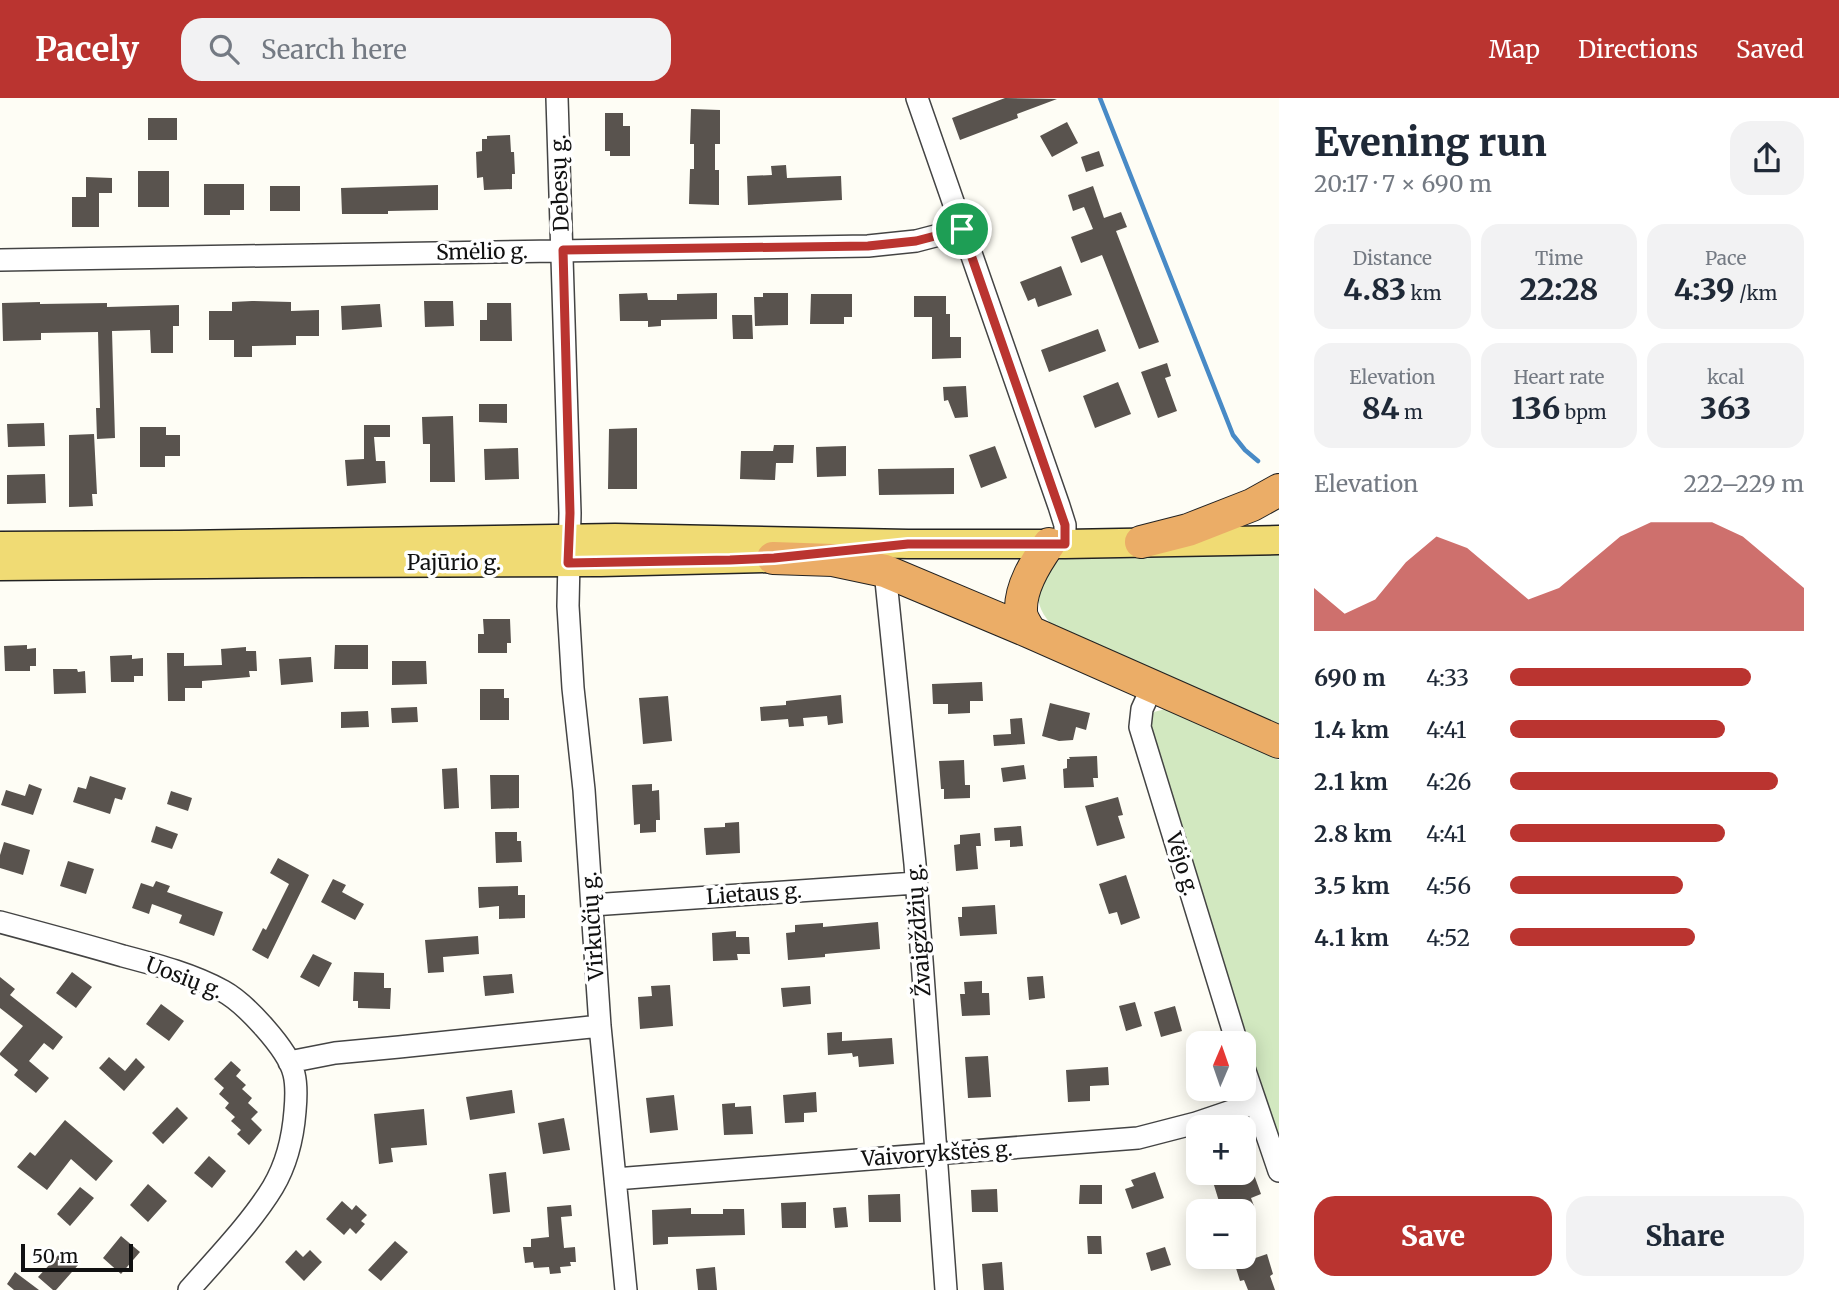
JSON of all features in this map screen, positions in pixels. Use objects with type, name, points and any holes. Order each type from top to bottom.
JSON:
[{"type":"highway","points":[[1141,542],[1188,530],[1252,505],[1279,490]]},
{"type":"highway","points":[[1030,632],[1020,613],[1023,595],[1031,573],[1057,544]]},
{"type":"highway","points":[[774,558],[833,560],[885,571],[1153,685],[1279,742]]},
{"type":"main road","name":"Pajūrio g.","points":[[0,546],[179,545],[569,550],[1279,540]]},
{"type":"main road","name":"Pajūrio g.","points":[[0,566],[304,563],[569,550],[730,560],[908,544]]},
{"type":"street","name":"Debesų g.","points":[[557,98],[569,550]]},
{"type":"street","points":[[916,98],[1065,525],[1057,544]]},
{"type":"street","name":"Smėlio g.","points":[[0,260],[868,246],[916,241],[962,229]]},
{"type":"street","name":"Virkučių g.","points":[[569,550],[568,606],[573,688],[584,790],[600,1026],[626,1290]]},
{"type":"street","name":"Žvaigždžių g.","points":[[885,571],[916,883],[946,1290]]},
{"type":"street","name":"Vėjo g.","points":[[1153,685],[1142,709],[1140,727],[1233,1031]]},
{"type":"street","name":"Lietaus g.","points":[[592,905],[916,883]]},
{"type":"street","name":"Uosių g.","points":[[0,922],[172,969],[225,991],[278,1043],[289,1062],[294,1074],[295,1108],[290,1144],[279,1175],[262,1204],[189,1290]]},
{"type":"street","points":[[289,1062],[335,1053],[600,1026]]},
{"type":"street","points":[[1255,1103],[1279,1171]]},
{"type":"street","name":"Vaivorykštės g.","points":[[615,1179],[1138,1138],[1196,1123],[1255,1103]]},
{"type":"green space","points":[[1279,549],[1279,731],[1061,634],[1050,623],[1039,602],[1041,582],[1047,572],[1068,553]]},
{"type":"green space","points":[[1165,709],[1279,760],[1279,1152],[1256,1084],[1256,1031],[1239,1031],[1147,722],[1154,712]]},
{"type":"building","points":[[1005,98],[1057,99],[1017,114],[1018,118],[960,140],[952,118]]},
{"type":"building","points":[[691,109],[720,110],[720,144],[715,144],[715,170],[719,170],[719,205],[689,204],[690,169],[694,169],[694,144],[690,144]]},
{"type":"building","points":[[605,113],[623,113],[623,126],[630,126],[630,156],[610,156],[610,151],[605,151]]},
{"type":"building","points":[[148,118],[177,118],[177,140],[148,140]]},
{"type":"building","points":[[1067,122],[1078,143],[1052,157],[1040,136]]},
{"type":"building","points":[[510,135],[515,174],[512,174],[512,189],[484,190],[483,177],[477,178],[476,152],[482,151],[482,139],[487,139],[487,136]]},
{"type":"building","points":[[1099,151],[1104,166],[1086,172],[1081,157]]},
{"type":"building","points":[[786,165],[787,178],[841,176],[842,200],[748,205],[747,176],[772,175],[771,166]]},
{"type":"building","points":[[138,171],[169,171],[169,207],[138,207]]},
{"type":"building","points":[[86,177],[112,178],[112,193],[99,193],[99,227],[72,227],[72,197],[86,197]]},
{"type":"building","points":[[204,184],[244,184],[244,210],[230,210],[230,215],[204,215]]},
{"type":"building","points":[[438,185],[438,210],[342,214],[341,188]]},
{"type":"building","points":[[270,186],[300,186],[300,211],[270,211]]},
{"type":"building","points":[[1093,186],[1104,218],[1121,212],[1127,227],[1116,231],[1159,342],[1139,349],[1102,255],[1081,263],[1071,237],[1093,229],[1084,207],[1073,211],[1068,195]]},
{"type":"building","points":[[1061,266],[1072,295],[1038,307],[1035,298],[1028,301],[1020,282]]},
{"type":"building","points":[[647,293],[648,300],[677,300],[677,294],[717,293],[717,319],[661,320],[661,326],[648,327],[648,321],[620,321],[619,294]]},
{"type":"building","points":[[763,293],[788,293],[788,325],[755,326],[754,297],[763,297]]},
{"type":"building","points":[[811,294],[852,294],[852,317],[844,317],[844,324],[810,324]]},
{"type":"building","points":[[914,296],[946,296],[946,314],[950,314],[950,337],[961,337],[961,358],[932,359],[932,317],[914,317]]},
{"type":"building","points":[[424,301],[453,301],[454,326],[425,327]]},
{"type":"building","points":[[232,302],[291,302],[291,311],[319,310],[319,336],[296,336],[296,345],[252,346],[252,357],[234,357],[234,340],[209,340],[209,311],[232,311]]},
{"type":"building","points":[[2,303],[107,303],[107,307],[179,305],[179,326],[173,326],[173,353],[151,353],[150,330],[112,331],[115,438],[97,439],[96,408],[100,408],[98,332],[41,333],[41,340],[3,341]]},
{"type":"building","points":[[487,303],[511,303],[512,341],[480,341],[480,320],[487,320]]},
{"type":"building","points":[[380,304],[382,327],[342,330],[341,306]]},
{"type":"building","points":[[732,315],[752,315],[753,339],[733,339]]},
{"type":"building","points":[[1098,329],[1106,351],[1049,372],[1041,350]]},
{"type":"building","points":[[1167,363],[1171,376],[1165,378],[1177,411],[1158,418],[1141,372]]},
{"type":"building","points":[[1118,382],[1131,414],[1095,428],[1083,396]]},
{"type":"building","points":[[966,386],[968,417],[955,418],[948,400],[944,401],[943,387]]},
{"type":"building","points":[[479,404],[507,404],[507,423],[479,422]]},
{"type":"building","points":[[453,416],[455,482],[430,482],[430,444],[423,444],[422,417]]},
{"type":"building","points":[[44,423],[45,446],[8,447],[7,424]]},
{"type":"building","points":[[364,425],[390,425],[390,437],[374,437],[376,461],[385,461],[386,483],[347,486],[345,460],[364,459]]},
{"type":"building","points":[[140,427],[166,427],[166,435],[180,435],[180,456],[165,456],[165,467],[140,467]]},
{"type":"building","points":[[637,428],[637,489],[608,489],[609,429]]},
{"type":"building","points":[[94,434],[97,494],[92,494],[93,506],[69,507],[69,435]]},
{"type":"building","points":[[774,445],[794,445],[793,463],[776,463],[775,480],[740,479],[741,451],[773,451]]},
{"type":"building","points":[[846,446],[846,476],[817,477],[816,447]]},
{"type":"building","points":[[995,446],[1007,478],[981,488],[969,455]]},
{"type":"building","points":[[518,448],[519,479],[485,480],[484,449]]},
{"type":"building","points":[[954,468],[954,494],[879,495],[878,469]]},
{"type":"building","points":[[45,474],[46,503],[7,504],[7,475]]},
{"type":"building","points":[[483,619],[510,619],[511,643],[507,643],[507,653],[478,653],[478,634],[484,634]]},
{"type":"building","points":[[27,645],[27,649],[36,648],[36,666],[30,666],[30,671],[5,671],[4,646]]},
{"type":"building","points":[[335,645],[368,645],[368,669],[334,669]]},
{"type":"building","points":[[246,647],[246,651],[256,651],[257,671],[249,671],[250,677],[202,681],[202,688],[185,688],[185,701],[168,701],[167,653],[184,653],[184,666],[222,665],[221,649]]},
{"type":"building","points":[[132,655],[132,659],[143,658],[143,676],[134,676],[134,682],[111,682],[110,656]]},
{"type":"building","points":[[311,657],[313,682],[281,685],[279,659]]},
{"type":"building","points":[[392,661],[426,661],[427,684],[392,685]]},
{"type":"building","points":[[53,669],[85,671],[86,693],[54,694]]},
{"type":"building","points":[[982,682],[983,701],[970,701],[970,713],[948,714],[948,704],[933,704],[932,684]]},
{"type":"building","points":[[480,689],[504,689],[504,698],[509,698],[509,720],[480,720]]},
{"type":"building","points":[[841,695],[843,723],[828,725],[827,716],[803,718],[804,726],[789,727],[788,719],[761,721],[760,707],[786,705],[786,701]]},
{"type":"building","points":[[668,696],[672,741],[643,744],[639,698]]},
{"type":"building","points":[[1050,703],[1090,713],[1086,730],[1076,727],[1073,740],[1059,741],[1042,736]]},
{"type":"building","points":[[417,707],[418,722],[392,723],[391,708]]},
{"type":"building","points":[[368,711],[369,727],[341,728],[341,712]]},
{"type":"building","points":[[1022,718],[1025,744],[994,746],[993,735],[1011,734],[1010,719]]},
{"type":"building","points":[[1097,756],[1098,778],[1093,778],[1094,787],[1064,788],[1063,769],[1067,768],[1069,757]]},
{"type":"building","points":[[964,760],[965,785],[970,785],[970,798],[944,799],[939,761]]},
{"type":"building","points":[[1024,765],[1026,779],[1003,782],[1001,768]]},
{"type":"building","points":[[457,768],[459,808],[444,809],[442,769]]},
{"type":"building","points":[[490,775],[519,775],[519,808],[491,809]]},
{"type":"building","points":[[90,776],[126,788],[122,800],[115,798],[110,814],[73,802],[78,787],[86,789]]},
{"type":"building","points":[[29,784],[42,789],[33,815],[1,805],[6,790],[25,796]]},
{"type":"building","points":[[652,784],[652,791],[659,790],[660,820],[656,820],[656,832],[640,833],[640,824],[634,825],[632,785]]},
{"type":"building","points":[[171,791],[192,798],[188,811],[167,804]]},
{"type":"building","points":[[1118,797],[1123,815],[1118,816],[1125,838],[1097,846],[1085,806]]},
{"type":"building","points":[[739,822],[740,853],[706,855],[704,828],[725,827],[725,823]]},
{"type":"building","points":[[156,826],[178,834],[172,849],[151,842]]},
{"type":"building","points":[[1021,826],[1023,846],[1010,847],[1010,840],[995,841],[994,828]]},
{"type":"building","points":[[495,832],[517,832],[517,841],[521,841],[522,862],[496,863]]},
{"type":"building","points":[[980,833],[981,846],[976,846],[978,869],[956,871],[954,845],[960,844],[960,835]]},
{"type":"building","points":[[4,842],[30,850],[23,875],[0,868]]},
{"type":"building","points":[[278,858],[309,875],[268,959],[252,950],[263,928],[266,930],[289,884],[270,873]]},
{"type":"building","points":[[68,861],[94,869],[86,894],[60,886]]},
{"type":"building","points":[[1126,875],[1140,918],[1121,925],[1117,912],[1109,914],[1099,884]]},
{"type":"building","points":[[333,879],[346,885],[342,892],[364,904],[355,920],[321,902]]},
{"type":"building","points":[[156,881],[170,886],[167,892],[223,912],[214,936],[179,923],[182,915],[152,904],[149,914],[132,908],[141,883],[153,887]]},
{"type":"building","points":[[518,886],[518,895],[525,895],[525,918],[499,919],[499,906],[479,908],[478,887]]},
{"type":"building","points":[[995,905],[997,934],[960,936],[958,917],[962,917],[962,907]]},
{"type":"building","points":[[878,922],[880,949],[788,960],[786,933],[795,932],[795,925],[823,923],[823,927]]},
{"type":"building","points":[[736,931],[736,937],[749,937],[750,954],[737,954],[738,960],[713,961],[712,933]]},
{"type":"building","points":[[478,936],[479,954],[443,957],[444,972],[428,973],[425,940]]},
{"type":"building","points":[[313,954],[332,963],[319,987],[300,977]]},
{"type":"building","points":[[72,972],[92,987],[76,1008],[56,993]]},
{"type":"building","points":[[354,972],[384,973],[384,988],[391,988],[390,1009],[358,1008],[358,1001],[353,1001]]},
{"type":"building","points":[[512,974],[514,993],[485,996],[483,976]]},
{"type":"building","points":[[1043,976],[1045,998],[1029,1000],[1027,977]]},
{"type":"building","points":[[0,977],[15,989],[10,995],[63,1037],[53,1050],[44,1043],[29,1061],[49,1078],[36,1093],[14,1075],[18,1070],[0,1055],[23,1026],[0,1008]]},
{"type":"building","points":[[982,981],[982,993],[989,993],[990,1015],[962,1016],[960,994],[965,994],[964,982]]},
{"type":"building","points":[[670,985],[673,1026],[640,1029],[638,997],[652,996],[651,986]]},
{"type":"building","points":[[810,986],[811,1004],[783,1007],[781,988]]},
{"type":"building","points":[[1135,1002],[1142,1026],[1126,1031],[1119,1006]]},
{"type":"building","points":[[161,1004],[184,1021],[169,1041],[146,1024]]},
{"type":"building","points":[[1175,1006],[1182,1031],[1161,1037],[1154,1012]]},
{"type":"building","points":[[842,1032],[842,1041],[892,1038],[894,1064],[859,1067],[858,1056],[853,1057],[852,1053],[828,1055],[827,1033]]},
{"type":"building","points":[[988,1056],[991,1097],[968,1098],[965,1057]]},
{"type":"building","points":[[109,1057],[125,1071],[136,1058],[145,1067],[124,1091],[99,1068]]},
{"type":"building","points":[[231,1061],[241,1070],[236,1076],[246,1085],[242,1089],[252,1098],[248,1103],[258,1112],[251,1119],[262,1130],[249,1145],[237,1134],[241,1130],[231,1121],[235,1117],[225,1108],[229,1103],[219,1094],[224,1088],[214,1079]]},
{"type":"building","points":[[1108,1067],[1109,1085],[1090,1086],[1090,1101],[1068,1102],[1066,1070]]},
{"type":"building","points":[[512,1090],[515,1113],[470,1120],[466,1097]]},
{"type":"building","points":[[816,1092],[817,1112],[804,1113],[804,1122],[785,1123],[783,1095]]},
{"type":"building","points":[[674,1095],[678,1130],[650,1133],[646,1098]]},
{"type":"building","points":[[735,1103],[735,1107],[751,1106],[753,1134],[724,1135],[722,1104]]},
{"type":"building","points":[[177,1107],[188,1118],[163,1144],[152,1133]]},
{"type":"building","points":[[424,1109],[427,1145],[391,1148],[393,1162],[379,1164],[374,1114]]},
{"type":"building","points":[[564,1118],[570,1150],[543,1154],[538,1123]]},
{"type":"building","points":[[65,1120],[113,1161],[96,1181],[71,1159],[47,1190],[17,1167],[30,1152],[35,1156]]},
{"type":"building","points":[[209,1156],[226,1171],[212,1188],[194,1173]]},
{"type":"building","points":[[506,1172],[510,1212],[493,1214],[489,1174]]},
{"type":"building","points":[[1155,1172],[1164,1198],[1132,1209],[1125,1189],[1134,1186],[1131,1180]]},
{"type":"building","points":[[1256,1180],[1261,1194],[1251,1199],[1218,1199],[1214,1185],[1256,1185]]},
{"type":"building","points":[[148,1184],[167,1201],[148,1222],[130,1205]]},
{"type":"building","points":[[1080,1185],[1102,1185],[1102,1204],[1079,1204]]},
{"type":"building","points":[[80,1187],[94,1198],[70,1226],[57,1214]]},
{"type":"building","points":[[997,1189],[998,1212],[972,1212],[971,1190]]},
{"type":"building","points":[[900,1194],[901,1222],[869,1222],[868,1195]]},
{"type":"building","points":[[342,1201],[352,1210],[356,1205],[367,1215],[361,1221],[365,1224],[356,1234],[350,1228],[344,1235],[326,1219]]},
{"type":"building","points":[[806,1202],[806,1228],[782,1228],[781,1203]]},
{"type":"building","points":[[571,1205],[572,1216],[561,1217],[564,1248],[575,1247],[576,1262],[570,1262],[571,1266],[560,1267],[561,1273],[550,1274],[549,1267],[534,1268],[533,1262],[525,1263],[523,1247],[531,1247],[531,1239],[549,1237],[547,1207]]},
{"type":"building","points":[[846,1207],[848,1227],[835,1228],[833,1208]]},
{"type":"building","points":[[691,1208],[691,1214],[723,1214],[723,1209],[744,1209],[745,1235],[668,1237],[668,1244],[653,1245],[652,1210]]},
{"type":"building","points":[[121,1236],[140,1252],[121,1274],[103,1258]]},
{"type":"building","points":[[1087,1236],[1101,1236],[1102,1254],[1088,1254]]},
{"type":"building","points":[[395,1241],[408,1252],[381,1281],[368,1270]]},
{"type":"building","points":[[1165,1247],[1171,1265],[1151,1271],[1146,1253]]},
{"type":"building","points":[[63,1250],[79,1264],[56,1290],[53,1290],[38,1277]]},
{"type":"building","points":[[296,1250],[303,1257],[310,1250],[322,1262],[304,1281],[285,1262]]},
{"type":"building","points":[[1267,1254],[1275,1290],[1248,1290],[1244,1280],[1240,1281],[1236,1269],[1256,1269],[1256,1258]]},
{"type":"building","points":[[1002,1262],[1004,1290],[984,1290],[982,1264]]},
{"type":"building","points":[[715,1267],[717,1290],[698,1290],[696,1269]]},
{"type":"building","points":[[15,1272],[39,1290],[14,1290],[7,1284]]},
{"type":"waterway","points":[[1100,98],[1233,435],[1258,461]]},
{"type":"route","points":[[962,229],[1065,525],[1065,544],[908,544],[774,558],[568,563],[570,513],[563,250],[868,246],[916,241],[962,229]]}]
